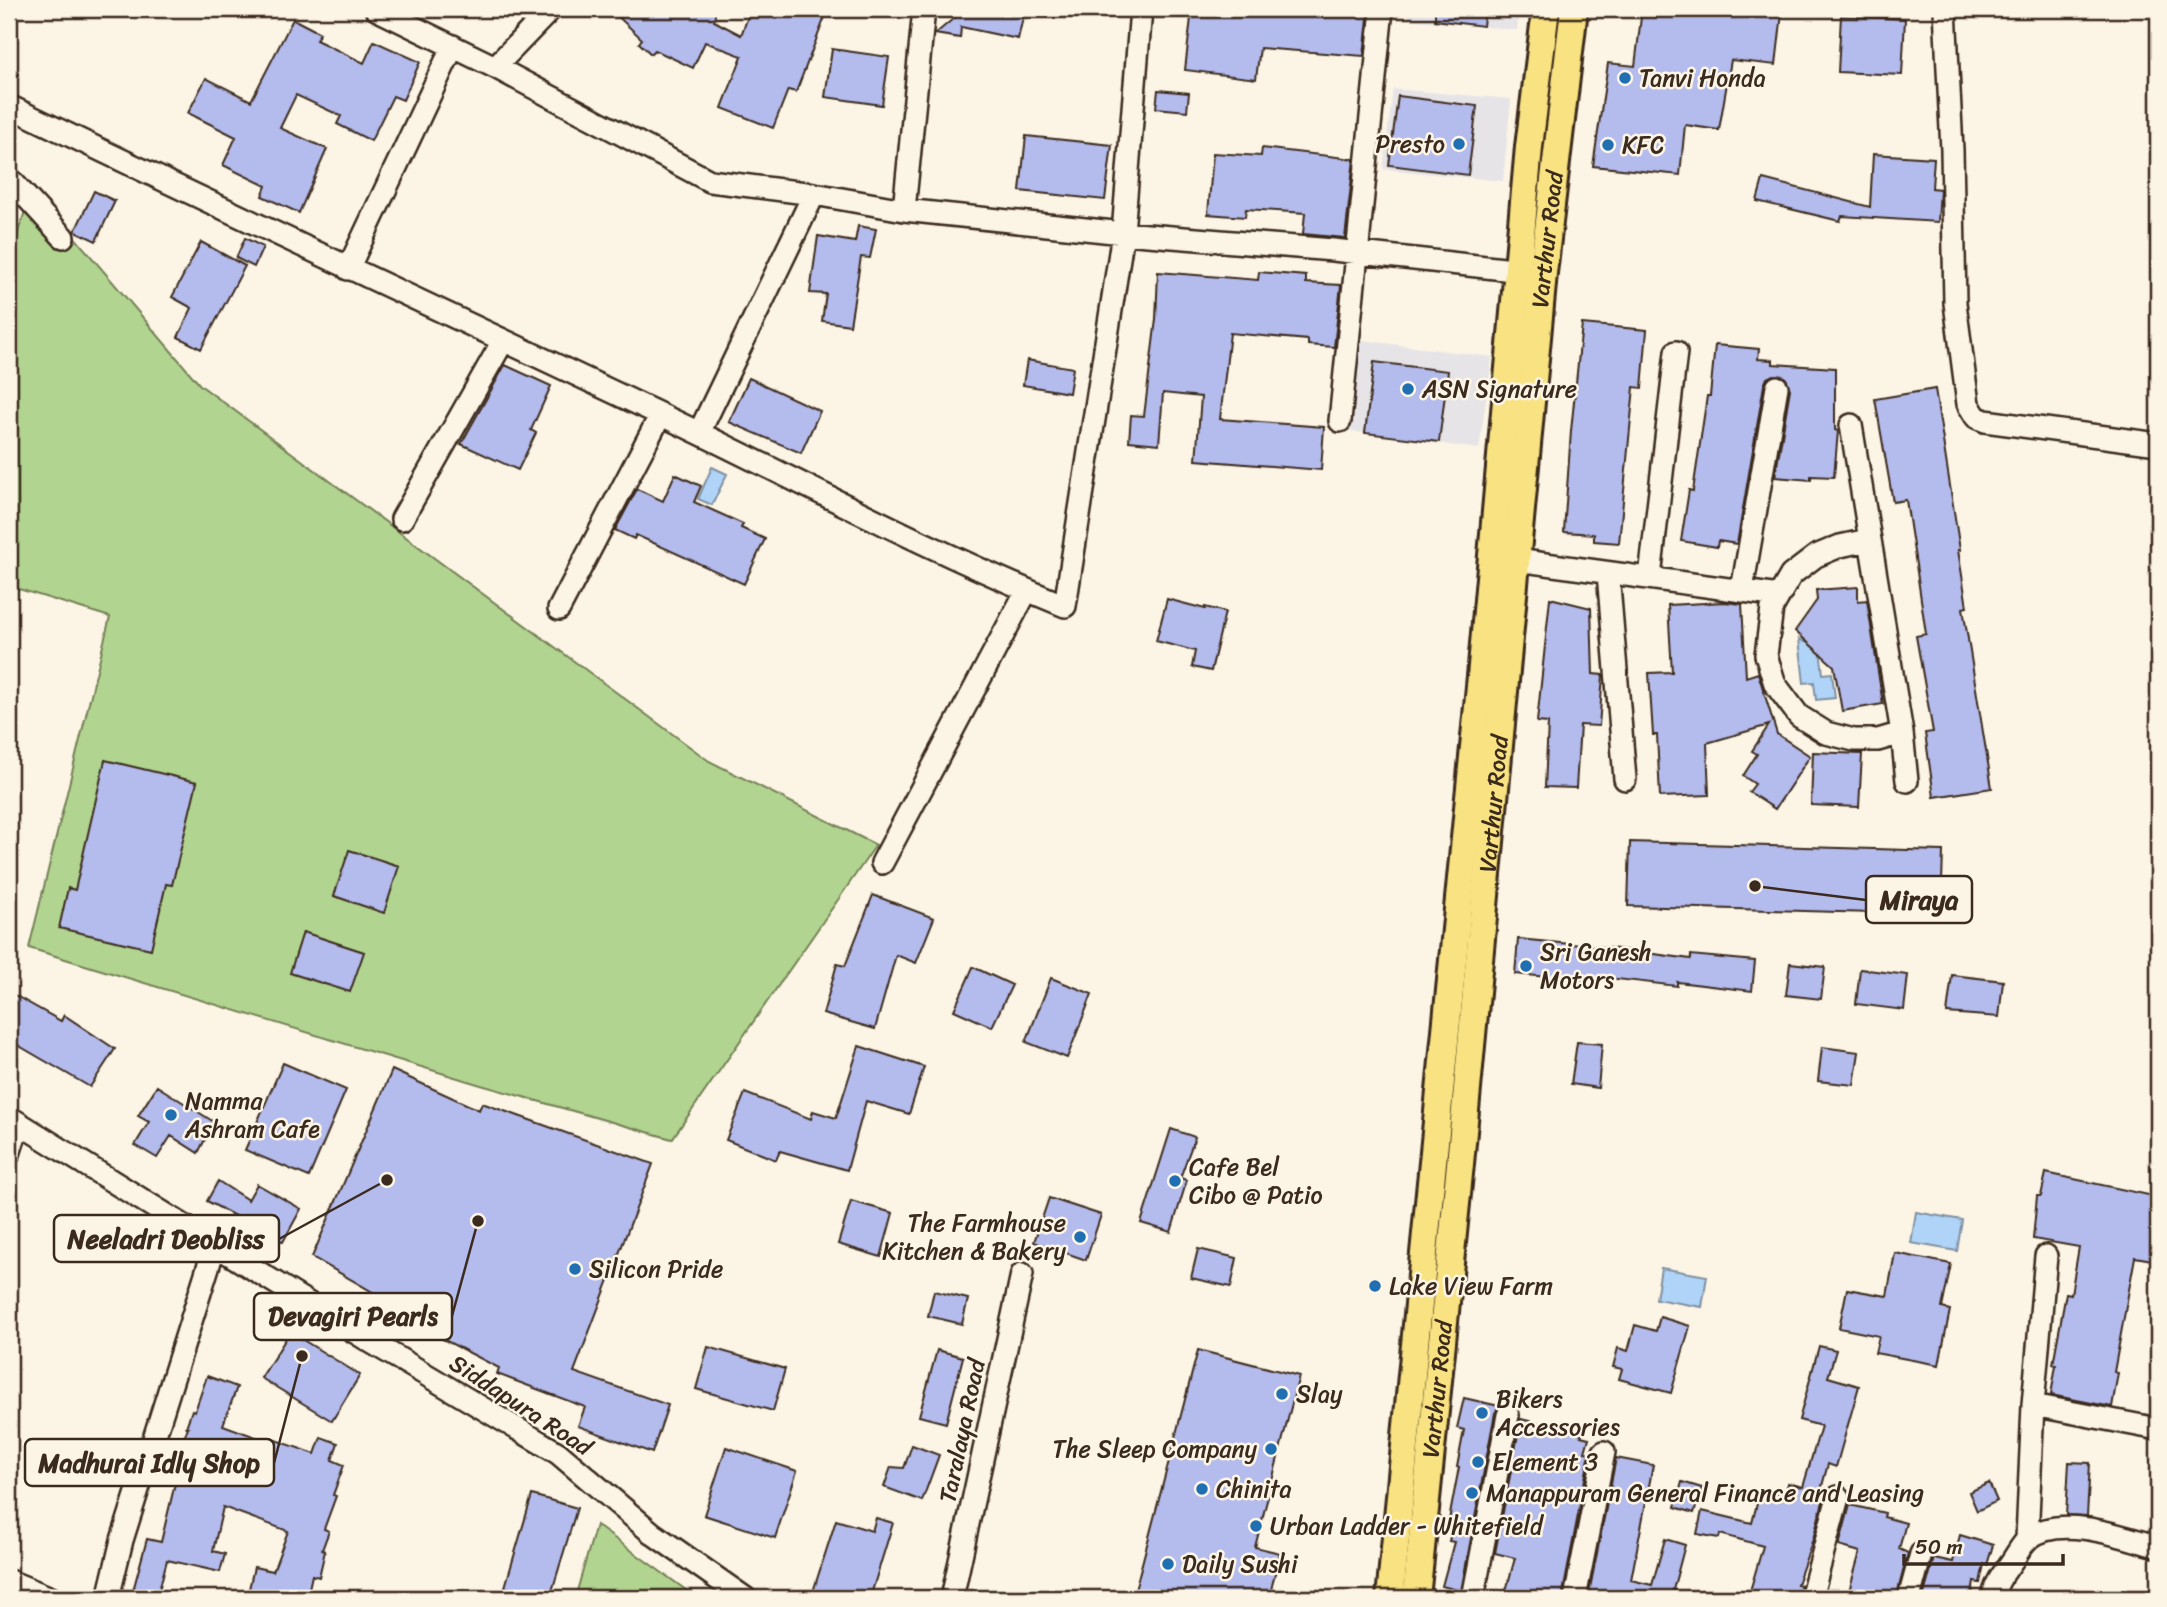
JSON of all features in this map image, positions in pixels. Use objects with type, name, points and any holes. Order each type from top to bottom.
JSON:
[{"type":"main road","name":"Varthur Road","points":[[1416,1598],[1460,1164],[1516,560],[1531,272],[1529,147],[1546,9]]},
{"type":"main road","name":"Varthur Road","points":[[1390,1598],[1482,666],[1531,272],[1574,9]]},
{"type":"street","points":[[376,9],[495,66],[710,181],[814,194],[904,210],[1123,233],[1359,252],[1531,272]]},
{"type":"street","points":[[495,66],[551,9]]},
{"type":"street","points":[[904,210],[924,9]]},
{"type":"street","points":[[9,106],[348,269],[699,433],[821,494],[1065,606],[1123,233],[1141,9]]},
{"type":"street","points":[[1340,421],[1382,9]]},
{"type":"street","points":[[1945,9],[1952,150],[1955,303],[1971,412],[1985,421],[2158,444]]},
{"type":"street","points":[[348,269],[453,46]]},
{"type":"street","points":[[9,178],[63,237]]},
{"type":"street","points":[[699,433],[814,194]]},
{"type":"street","points":[[402,519],[503,341]]},
{"type":"street","points":[[1650,577],[1676,352]]},
{"type":"street","points":[[1742,590],[1777,387]]},
{"type":"street","points":[[559,609],[660,415]]},
{"type":"street","points":[[1851,425],[1902,733],[1907,781]]},
{"type":"street","points":[[1868,540],[1840,546],[1816,556],[1791,575],[1772,608],[1766,655],[1775,684],[1798,716],[1826,733],[1854,740],[1878,740],[1902,733]]},
{"type":"street","points":[[1516,560],[1779,596]]},
{"type":"street","points":[[1608,573],[1625,779]]},
{"type":"street","points":[[882,863],[1027,590]]},
{"type":"street","points":[[9,1154],[14,1120]]},
{"type":"street","name":"Siddapura Road","points":[[14,1120],[366,1339],[558,1453],[652,1533],[745,1598]]},
{"type":"street","points":[[108,1598],[122,1540],[215,1245]]},
{"type":"street","points":[[2027,1539],[2033,1405],[2046,1256]]},
{"type":"street","name":"Taralaya Road","points":[[952,1598],[1022,1275]]},
{"type":"street","points":[[2033,1405],[2158,1429]]},
{"type":"street","points":[[1473,1598],[1508,1415]]},
{"type":"street","points":[[1575,1598],[1604,1452]]},
{"type":"street","points":[[1811,1598],[1838,1497]]},
{"type":"street","points":[[1993,1598],[1994,1588],[2001,1576],[2027,1539],[2039,1532],[2058,1527],[2108,1532],[2158,1547]]},
{"type":"street","points":[[1909,1598],[1921,1554]]},
{"type":"street","points":[[9,1581],[51,1598]]},
{"type":"shaded area","points":[[1409,9],[1519,9],[1517,30],[1408,19]]},
{"type":"shaded area","points":[[1393,89],[1511,99],[1503,181],[1383,169]]},
{"type":"shaded area","points":[[1361,340],[1492,357],[1479,449],[1349,431]]},
{"type":"green space","points":[[33,188],[200,385],[709,761],[876,845],[672,1139],[481,1085],[29,948],[110,617],[9,586],[9,258]]},
{"type":"green space","points":[[596,1525],[697,1598],[575,1598]]},
{"type":"water","points":[[712,467],[727,474],[712,505],[698,499]]},
{"type":"water","points":[[1799,639],[1820,649],[1823,674],[1832,673],[1835,698],[1816,700],[1814,682],[1804,683]]},
{"type":"water","points":[[1916,1212],[1962,1220],[1957,1251],[1911,1243]]},
{"type":"water","points":[[1661,1268],[1707,1276],[1702,1307],[1656,1299]]},
{"type":"building","points":[[610,9],[716,9],[714,21],[741,35],[751,9],[828,9],[796,92],[788,90],[773,128],[722,108],[742,56],[705,42],[693,68],[655,50],[651,54],[639,43],[642,39]]},
{"type":"building","points":[[965,9],[1025,9],[1018,39],[961,27],[960,38],[935,34]]},
{"type":"building","points":[[1192,9],[1241,9],[1276,13],[1276,9],[1369,9],[1364,56],[1260,48],[1256,79],[1185,70]]},
{"type":"building","points":[[1435,9],[1485,9],[1483,26],[1435,20]]},
{"type":"building","points":[[1642,9],[1746,9],[1782,13],[1776,65],[1731,60],[1719,130],[1685,125],[1680,175],[1593,166],[1608,63],[1635,66]]},
{"type":"building","points":[[1841,16],[1905,19],[1902,75],[1838,72]]},
{"type":"building","points":[[293,19],[320,33],[316,40],[364,63],[374,41],[420,62],[403,100],[393,96],[371,141],[337,124],[341,116],[296,95],[280,128],[327,149],[299,213],[262,196],[266,186],[223,165],[236,137],[188,113],[206,78],[251,101]]},
{"type":"building","points":[[832,49],[889,57],[882,105],[825,97]]},
{"type":"building","points":[[1158,90],[1189,93],[1187,111],[1156,108]]},
{"type":"building","points":[[1398,96],[1477,106],[1468,175],[1389,165]]},
{"type":"building","points":[[1026,136],[1112,145],[1105,200],[1020,191]]},
{"type":"building","points":[[1262,148],[1354,159],[1345,238],[1303,234],[1305,213],[1246,209],[1245,217],[1208,214],[1213,153],[1261,156]]},
{"type":"building","points":[[1873,154],[1934,158],[1932,188],[1940,189],[1938,222],[1842,216],[1840,221],[1757,201],[1763,179],[1870,207]]},
{"type":"building","points":[[94,191],[115,201],[96,241],[75,231]]},
{"type":"building","points":[[858,226],[876,229],[870,258],[861,257],[850,325],[822,321],[826,294],[810,293],[818,236],[855,242]]},
{"type":"building","points":[[245,238],[263,247],[254,267],[236,258]]},
{"type":"building","points":[[201,242],[245,266],[201,349],[178,337],[192,308],[172,297]]},
{"type":"building","points":[[1158,272],[1258,280],[1259,272],[1306,276],[1306,283],[1341,285],[1334,347],[1308,345],[1308,340],[1230,333],[1220,419],[1324,427],[1321,470],[1196,460],[1201,397],[1163,393],[1159,444],[1129,441],[1131,415],[1144,416],[1156,319]]},
{"type":"building","points":[[1582,324],[1647,330],[1642,388],[1634,387],[1619,543],[1594,541],[1594,534],[1564,532]]},
{"type":"building","points":[[1715,345],[1759,349],[1758,359],[1773,360],[1773,364],[1835,368],[1835,430],[1838,431],[1834,477],[1811,476],[1811,480],[1775,477],[1790,389],[1785,377],[1773,375],[1767,378],[1737,544],[1718,541],[1717,547],[1681,541],[1689,490],[1693,491],[1707,396],[1710,396]]},
{"type":"building","points":[[1027,360],[1073,368],[1069,393],[1023,385]]},
{"type":"building","name":"ASN Signature","points":[[1374,362],[1448,371],[1439,442],[1365,433]]},
{"type":"building","points":[[505,365],[551,386],[531,430],[536,433],[518,470],[461,444]]},
{"type":"building","points":[[749,378],[820,411],[801,453],[729,422]]},
{"type":"building","points":[[1935,389],[1960,550],[1967,607],[1963,608],[1992,788],[1934,797],[1925,733],[1933,732],[1916,636],[1926,634],[1916,565],[1906,500],[1893,502],[1875,399]]},
{"type":"building","points":[[675,474],[701,486],[694,502],[743,524],[741,528],[765,539],[744,584],[636,535],[634,539],[615,530],[637,489],[663,501]]},
{"type":"building","points":[[1858,587],[1858,601],[1867,600],[1883,704],[1842,711],[1834,666],[1795,631],[1817,600],[1816,590]]},
{"type":"building","points":[[1550,598],[1591,608],[1593,674],[1603,675],[1599,726],[1580,725],[1576,788],[1545,787],[1548,723],[1537,722]]},
{"type":"building","points":[[1167,599],[1225,612],[1211,671],[1192,667],[1195,651],[1156,641]]},
{"type":"building","points":[[1724,602],[1742,604],[1746,677],[1758,673],[1777,734],[1810,756],[1775,809],[1749,792],[1755,784],[1743,776],[1757,754],[1752,751],[1769,725],[1707,743],[1709,795],[1660,797],[1657,735],[1653,735],[1649,673],[1672,672],[1668,605]]},
{"type":"building","points":[[1813,752],[1862,754],[1859,807],[1811,805]]},
{"type":"building","points":[[105,760],[197,782],[172,885],[166,884],[151,949],[59,928],[68,888],[75,890]]},
{"type":"building","points":[[1630,842],[1943,851],[1941,915],[1628,906]]},
{"type":"building","points":[[349,850],[399,866],[384,913],[334,896]]},
{"type":"building","points":[[873,895],[934,918],[916,963],[896,955],[875,1029],[823,1014],[837,964],[845,966]]},
{"type":"building","points":[[303,932],[364,952],[350,992],[290,973]]},
{"type":"building","points":[[1518,939],[1691,959],[1691,955],[1755,961],[1752,991],[1677,982],[1677,986],[1600,977],[1600,982],[1515,974]]},
{"type":"building","points":[[1790,963],[1825,967],[1821,999],[1786,995]]},
{"type":"building","points":[[973,967],[1012,985],[992,1027],[954,1010]]},
{"type":"building","points":[[1860,969],[1908,975],[1904,1010],[1856,1004]]},
{"type":"building","points":[[1952,975],[2003,981],[1999,1017],[1947,1013]]},
{"type":"building","points":[[1051,978],[1092,994],[1067,1058],[1026,1042]]},
{"type":"building","points":[[9,992],[61,1021],[64,1015],[115,1049],[90,1087],[9,1040]]},
{"type":"building","points":[[1577,1042],[1602,1044],[1598,1088],[1571,1084]]},
{"type":"building","points":[[859,1046],[924,1067],[909,1114],[866,1101],[847,1170],[780,1151],[776,1160],[726,1140],[745,1093],[811,1119],[813,1111],[836,1118]]},
{"type":"building","points":[[1822,1047],[1859,1052],[1854,1085],[1818,1081]]},
{"type":"building","points":[[283,1063],[346,1090],[309,1177],[245,1150]]},
{"type":"building","points":[[392,1070],[479,1110],[482,1103],[653,1164],[574,1372],[668,1405],[652,1453],[578,1426],[585,1407],[497,1374],[499,1368],[392,1313],[395,1305],[312,1257]]},
{"type":"building","points":[[157,1086],[214,1122],[198,1153],[171,1136],[157,1158],[135,1145],[149,1122],[138,1116]]},
{"type":"building","points":[[1171,1129],[1195,1137],[1180,1178],[1187,1180],[1171,1232],[1141,1223]]},
{"type":"building","points":[[2046,1173],[2158,1197],[2158,1261],[2135,1257],[2114,1372],[2118,1373],[2112,1407],[2051,1395],[2056,1365],[2053,1364],[2066,1293],[2071,1294],[2079,1247],[2033,1239],[2037,1196],[2041,1196]]},
{"type":"building","points":[[218,1181],[248,1200],[257,1184],[301,1209],[283,1242],[207,1201]]},
{"type":"building","points":[[1049,1198],[1101,1215],[1086,1260],[1034,1242]]},
{"type":"building","points":[[851,1201],[893,1213],[881,1257],[838,1244]]},
{"type":"building","points":[[1198,1249],[1237,1258],[1231,1287],[1191,1278]]},
{"type":"building","points":[[1895,1253],[1951,1264],[1942,1308],[1950,1310],[1939,1365],[1875,1353],[1879,1336],[1839,1328],[1847,1289],[1887,1296]]},
{"type":"building","points":[[934,1291],[968,1299],[962,1324],[928,1316]]},
{"type":"building","points":[[1660,1317],[1690,1326],[1671,1393],[1619,1379],[1622,1369],[1613,1367],[1618,1348],[1628,1351],[1635,1325],[1656,1331]]},
{"type":"building","points":[[290,1332],[360,1375],[332,1421],[261,1378]]},
{"type":"building","points":[[1819,1346],[1836,1350],[1828,1377],[1859,1386],[1836,1467],[1828,1464],[1819,1497],[1824,1498],[1797,1584],[1801,1585],[1798,1598],[1748,1598],[1763,1546],[1720,1534],[1719,1538],[1697,1534],[1702,1511],[1752,1523],[1761,1488],[1785,1495],[1788,1483],[1803,1487],[1821,1426],[1799,1420]]},
{"type":"building","points":[[708,1347],[785,1369],[773,1411],[696,1389]]},
{"type":"building","points":[[937,1350],[963,1357],[946,1423],[919,1416]]},
{"type":"building","points":[[1198,1350],[1299,1376],[1255,1547],[1280,1553],[1269,1598],[1133,1598]]},
{"type":"building","points":[[207,1376],[237,1387],[223,1425],[269,1442],[270,1438],[315,1454],[321,1437],[338,1443],[332,1460],[344,1465],[324,1529],[329,1531],[322,1550],[325,1551],[319,1577],[312,1575],[307,1598],[288,1598],[249,1589],[254,1567],[273,1571],[288,1531],[223,1507],[213,1551],[225,1554],[220,1572],[167,1560],[157,1598],[131,1598],[147,1539],[161,1542],[177,1475],[187,1449],[181,1447],[186,1427],[192,1410],[195,1411]]},
{"type":"building","points":[[1464,1398],[1499,1406],[1495,1413],[1461,1591],[1442,1586],[1454,1542],[1449,1541],[1454,1521],[1449,1520],[1464,1430],[1457,1428]]},
{"type":"building","points":[[1521,1419],[1589,1438],[1585,1452],[1590,1453],[1562,1598],[1504,1598],[1515,1558],[1495,1553]]},
{"type":"building","points":[[912,1445],[939,1455],[922,1501],[884,1487],[891,1467],[904,1468]]},
{"type":"building","points":[[726,1447],[797,1471],[775,1538],[704,1515]]},
{"type":"building","points":[[1616,1458],[1653,1465],[1631,1580],[1652,1585],[1665,1539],[1685,1545],[1673,1590],[1681,1592],[1680,1598],[1588,1598]]},
{"type":"building","points":[[2069,1462],[2090,1463],[2087,1516],[2066,1515]]},
{"type":"building","points":[[1682,1482],[1702,1488],[1694,1513],[1675,1507]]},
{"type":"building","points":[[1989,1483],[1997,1501],[1977,1511],[1969,1492]]},
{"type":"building","points":[[532,1495],[577,1508],[550,1598],[523,1598],[524,1593],[505,1587]]},
{"type":"building","points":[[1850,1505],[1885,1513],[1884,1517],[1906,1523],[1899,1549],[1908,1553],[1896,1598],[1847,1598],[1860,1552],[1839,1546]]},
{"type":"building","points":[[876,1518],[893,1523],[870,1598],[811,1598],[836,1520],[872,1531]]},
{"type":"building","points":[[1960,1535],[1993,1545],[1987,1565],[1984,1564],[1980,1583],[1974,1582],[1972,1595],[1967,1598],[1923,1598],[1934,1558],[1953,1562]]},
{"type":"place","name":"Tanvi Honda","points":[[1625,78]]},
{"type":"place","name":"Presto","points":[[1459,144]]},
{"type":"place","name":"KFC","points":[[1608,145]]},
{"type":"place","name":"ASN Signature","points":[[1408,389]]},
{"type":"place","name":"Miraya","points":[[1755,886]]},
{"type":"place","name":"Sri Ganesh Motors","points":[[1526,966]]},
{"type":"place","name":"Namma Ashram Cafe","points":[[171,1115]]},
{"type":"place","name":"Neeladri Deobliss","points":[[387,1180]]},
{"type":"place","name":"Cafe Bel Cibo @ Patio","points":[[1175,1181]]},
{"type":"place","name":"Devagiri Pearls","points":[[478,1221]]},
{"type":"place","name":"The Farmhouse Kitchen & Bakery","points":[[1080,1237]]},
{"type":"place","name":"Silicon Pride","points":[[575,1269]]},
{"type":"place","name":"Lake View Farm","points":[[1375,1286]]},
{"type":"place","name":"Madhurai Idly Shop","points":[[302,1356]]},
{"type":"place","name":"Slay","points":[[1282,1394]]},
{"type":"place","name":"Bikers Accessories","points":[[1482,1413]]},
{"type":"place","name":"The Sleep Company","points":[[1271,1449]]},
{"type":"place","name":"Element 3","points":[[1478,1462]]},
{"type":"place","name":"Chinita","points":[[1202,1489]]},
{"type":"place","name":"Manappuram General Finance and Leasing","points":[[1472,1493]]},
{"type":"place","name":"Urban Ladder - Whitefield","points":[[1256,1526]]},
{"type":"place","name":"Daily Sushi","points":[[1168,1564]]}]
